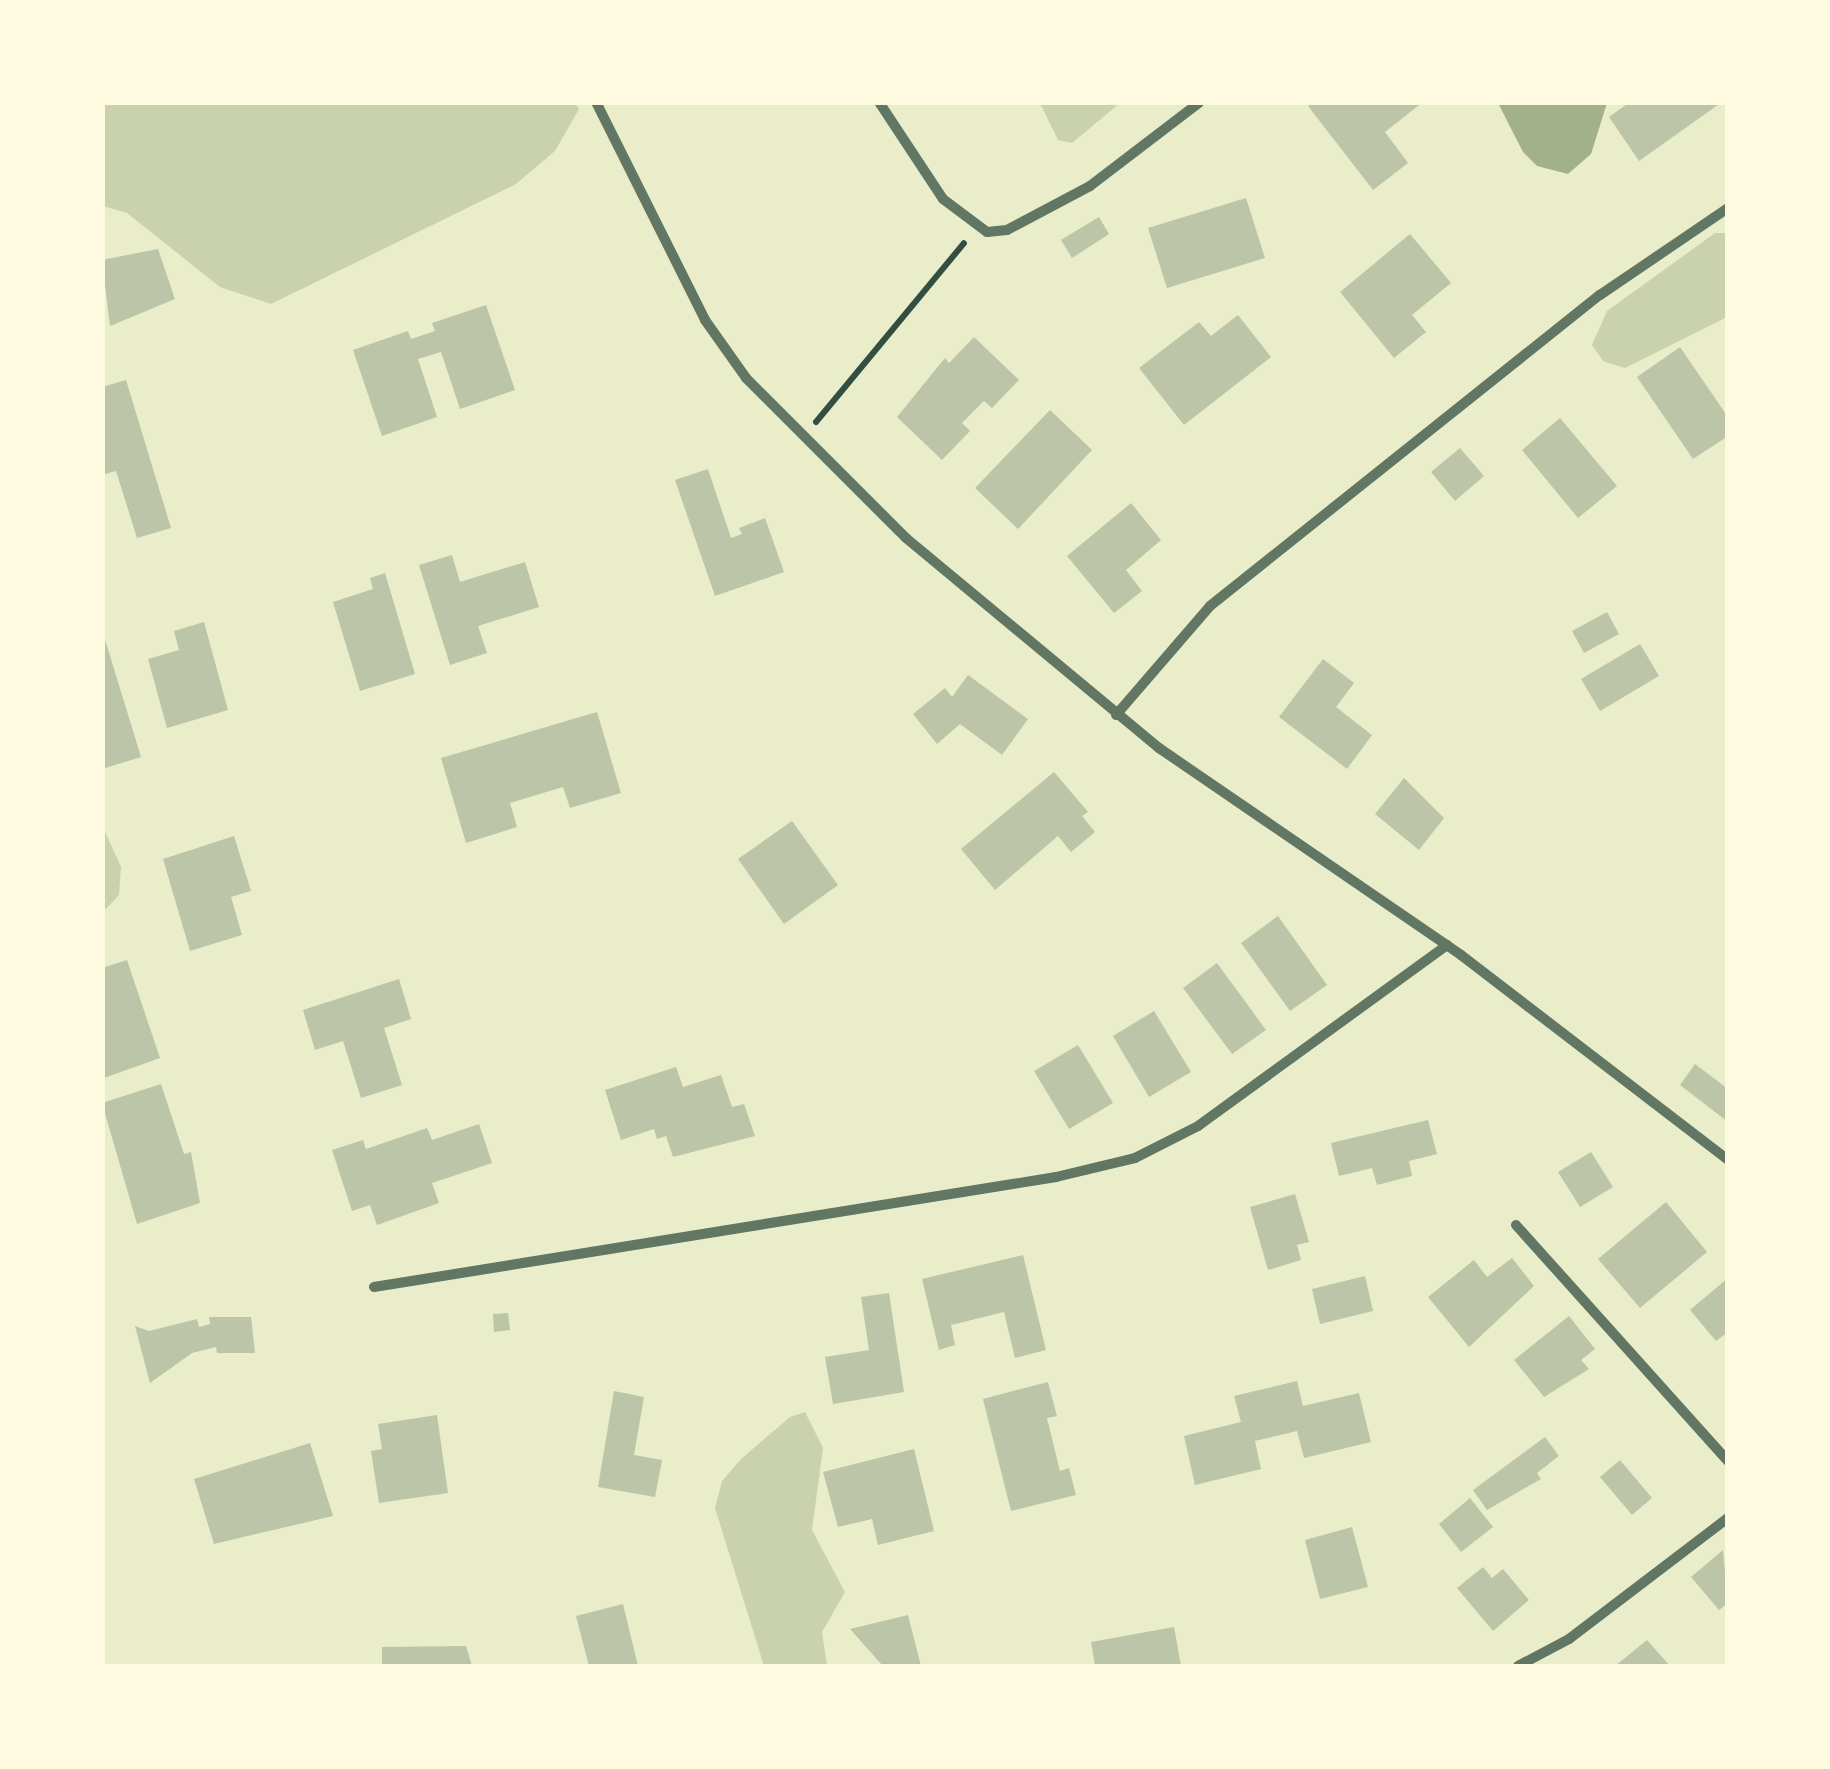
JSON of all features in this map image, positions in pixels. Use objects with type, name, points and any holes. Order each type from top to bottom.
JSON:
[{"type":"street","points":[[596,102],[705,320],[746,378],[906,538],[1116,715],[1447,945],[1728,1160]]},
{"type":"street","points":[[879,102],[943,200],[977,226],[1007,230],[1090,186],[1200,102]]},
{"type":"street","points":[[1116,715],[1210,606],[1600,295],[1728,208]]},
{"type":"street","points":[[374,1287],[1043,1179],[1135,1158],[1198,1126],[1447,945]]},
{"type":"street","points":[[1516,1224],[1728,1461]]},
{"type":"street","points":[[1518,1666],[1569,1639],[1728,1518]]},
{"type":"path","points":[[802,436],[977,226]]},
{"type":"shaded area","points":[[575,102],[579,109],[555,151],[516,184],[271,304],[220,287],[127,213],[103,206],[103,103]]},
{"type":"shaded area","points":[[1498,102],[1607,103],[1591,154],[1568,174],[1537,166],[1523,152]]},
{"type":"shaded area","points":[[1040,103],[1120,103],[1072,143],[1058,140]]},
{"type":"shaded area","points":[[1715,233],[1727,233],[1727,317],[1625,368],[1603,361],[1592,345],[1607,311]]},
{"type":"shaded area","points":[[102,825],[121,867],[119,895],[103,912]]},
{"type":"shaded area","points":[[805,1412],[823,1448],[812,1530],[845,1592],[822,1632],[827,1666],[764,1666],[715,1508],[722,1481],[741,1459],[790,1417]]},
{"type":"building","points":[[1312,102],[1423,102],[1385,132],[1408,163],[1373,190],[1308,106]]},
{"type":"building","points":[[1630,102],[1722,102],[1639,161],[1609,117]]},
{"type":"building","points":[[1246,198],[1265,258],[1167,288],[1148,228]]},
{"type":"building","points":[[1099,217],[1109,234],[1072,258],[1061,240]]},
{"type":"building","points":[[1410,234],[1451,283],[1412,315],[1426,332],[1394,358],[1340,292]]},
{"type":"building","points":[[158,249],[175,299],[110,326],[102,260]]},
{"type":"building","points":[[486,305],[515,390],[460,409],[441,352],[418,359],[437,417],[382,436],[353,350],[408,331],[411,339],[435,331],[432,323]]},
{"type":"building","points":[[1238,315],[1271,357],[1184,425],[1139,368],[1199,322],[1211,336]]},
{"type":"building","points":[[974,337],[1019,380],[992,408],[984,401],[962,423],[970,431],[942,460],[897,417],[945,358],[949,363]]},
{"type":"building","points":[[1680,347],[1728,417],[1728,436],[1693,459],[1637,377]]},
{"type":"building","points":[[126,380],[171,528],[137,538],[116,471],[102,475],[102,387]]},
{"type":"building","points":[[1050,410],[1092,450],[1018,529],[975,488]]},
{"type":"building","points":[[1560,418],[1617,486],[1578,518],[1522,450]]},
{"type":"building","points":[[1460,448],[1484,476],[1455,501],[1431,472]]},
{"type":"building","points":[[708,469],[731,538],[742,534],[739,528],[765,518],[784,572],[715,596],[675,480]]},
{"type":"building","points":[[1131,503],[1161,540],[1126,570],[1142,591],[1114,613],[1067,556]]},
{"type":"building","points":[[452,555],[460,582],[525,562],[539,607],[478,626],[487,653],[450,665],[419,565]]},
{"type":"building","points":[[385,573],[415,674],[360,691],[333,602],[373,589],[370,578]]},
{"type":"building","points":[[1607,612],[1619,634],[1584,653],[1572,631]]},
{"type":"building","points":[[204,622],[228,710],[167,728],[148,659],[179,650],[174,631]]},
{"type":"building","points":[[102,634],[141,757],[102,769]]},
{"type":"building","points":[[1640,644],[1659,676],[1600,711],[1581,679]]},
{"type":"building","points":[[1323,659],[1354,683],[1336,707],[1372,735],[1347,769],[1279,717]]},
{"type":"building","points":[[968,675],[1028,719],[1002,755],[960,724],[937,744],[913,714],[945,688],[952,697]]},
{"type":"building","points":[[597,712],[621,793],[570,808],[563,787],[510,803],[517,827],[466,843],[441,758]]},
{"type":"building","points":[[1054,772],[1088,812],[1082,816],[1095,832],[1071,852],[1058,836],[995,890],[961,849]]},
{"type":"building","points":[[1404,778],[1444,818],[1419,850],[1375,814]]},
{"type":"building","points":[[792,821],[838,885],[784,924],[738,859]]},
{"type":"building","points":[[234,836],[251,891],[231,897],[242,935],[190,951],[163,859]]},
{"type":"building","points":[[1278,916],[1327,985],[1290,1011],[1241,943]]},
{"type":"building","points":[[127,960],[160,1058],[104,1078],[102,968]]},
{"type":"building","points":[[1217,963],[1266,1030],[1232,1054],[1183,988]]},
{"type":"building","points":[[399,979],[411,1019],[384,1028],[402,1085],[361,1098],[343,1041],[315,1050],[303,1010]]},
{"type":"building","points":[[1154,1011],[1191,1072],[1149,1097],[1113,1036]]},
{"type":"building","points":[[1078,1045],[1113,1103],[1069,1129],[1034,1071]]},
{"type":"building","points":[[1695,1064],[1728,1089],[1728,1122],[1680,1085]]},
{"type":"building","points":[[676,1067],[683,1087],[721,1075],[732,1107],[744,1104],[755,1136],[673,1157],[666,1136],[657,1139],[654,1129],[621,1140],[605,1090]]},
{"type":"building","points":[[161,1084],[184,1154],[191,1152],[200,1203],[137,1224],[102,1103]]},
{"type":"building","points":[[1428,1120],[1437,1154],[1409,1161],[1412,1176],[1377,1185],[1372,1168],[1339,1176],[1331,1143]]},
{"type":"building","points":[[479,1124],[492,1163],[432,1183],[439,1203],[377,1225],[370,1205],[352,1211],[332,1150],[363,1140],[366,1149],[427,1128],[432,1140]]},
{"type":"building","points":[[1591,1152],[1613,1187],[1580,1207],[1558,1172]]},
{"type":"building","points":[[1295,1194],[1309,1242],[1297,1245],[1301,1260],[1268,1270],[1250,1207]]},
{"type":"building","points":[[1666,1202],[1707,1252],[1640,1308],[1598,1259]]},
{"type":"building","points":[[1023,1255],[1046,1350],[1015,1358],[1004,1312],[951,1325],[955,1345],[939,1350],[922,1279]]},
{"type":"building","points":[[1512,1258],[1534,1286],[1469,1347],[1428,1297],[1474,1260],[1487,1277]]},
{"type":"building","points":[[1365,1276],[1373,1311],[1320,1324],[1312,1289]]},
{"type":"building","points":[[1728,1278],[1728,1332],[1716,1341],[1690,1310]]},
{"type":"building","points":[[889,1293],[904,1392],[833,1404],[825,1357],[869,1350],[861,1297]]},
{"type":"building","points":[[508,1313],[510,1330],[494,1332],[493,1314]]},
{"type":"building","points":[[1569,1316],[1595,1349],[1581,1360],[1589,1369],[1544,1397],[1514,1360]]},
{"type":"building","points":[[209,1317],[251,1317],[255,1353],[217,1353],[216,1347],[192,1353],[150,1383],[135,1326],[149,1331],[197,1319],[199,1327],[210,1324]]},
{"type":"building","points":[[1297,1381],[1303,1406],[1359,1393],[1371,1442],[1304,1458],[1297,1431],[1255,1441],[1261,1469],[1195,1485],[1184,1436],[1241,1422],[1234,1396]]},
{"type":"building","points":[[1048,1382],[1057,1416],[1047,1418],[1060,1471],[1069,1468],[1076,1495],[1011,1511],[983,1399]]},
{"type":"building","points":[[614,1391],[644,1397],[634,1455],[662,1460],[655,1497],[598,1487]]},
{"type":"building","points":[[437,1415],[448,1493],[379,1503],[371,1451],[382,1449],[378,1424]]},
{"type":"building","points":[[1545,1437],[1559,1456],[1537,1473],[1541,1479],[1487,1510],[1473,1490]]},
{"type":"building","points":[[310,1443],[333,1516],[214,1544],[194,1479]]},
{"type":"building","points":[[914,1449],[934,1531],[878,1545],[872,1519],[838,1527],[823,1472]]},
{"type":"building","points":[[1620,1460],[1652,1498],[1632,1515],[1600,1477]]},
{"type":"building","points":[[1470,1498],[1493,1527],[1461,1552],[1439,1524]]},
{"type":"building","points":[[1352,1527],[1368,1587],[1320,1599],[1305,1540]]},
{"type":"building","points":[[1723,1550],[1728,1603],[1719,1610],[1691,1577]]},
{"type":"building","points":[[1483,1567],[1492,1578],[1503,1569],[1529,1600],[1493,1631],[1457,1588]]},
{"type":"building","points":[[623,1604],[638,1666],[589,1666],[576,1616]]},
{"type":"building","points":[[908,1615],[921,1666],[883,1666],[850,1629]]},
{"type":"building","points":[[1174,1627],[1181,1666],[1095,1666],[1091,1642]]},
{"type":"building","points":[[1647,1640],[1670,1666],[1615,1666]]},
{"type":"building","points":[[466,1646],[472,1666],[382,1666],[382,1647]]}]
